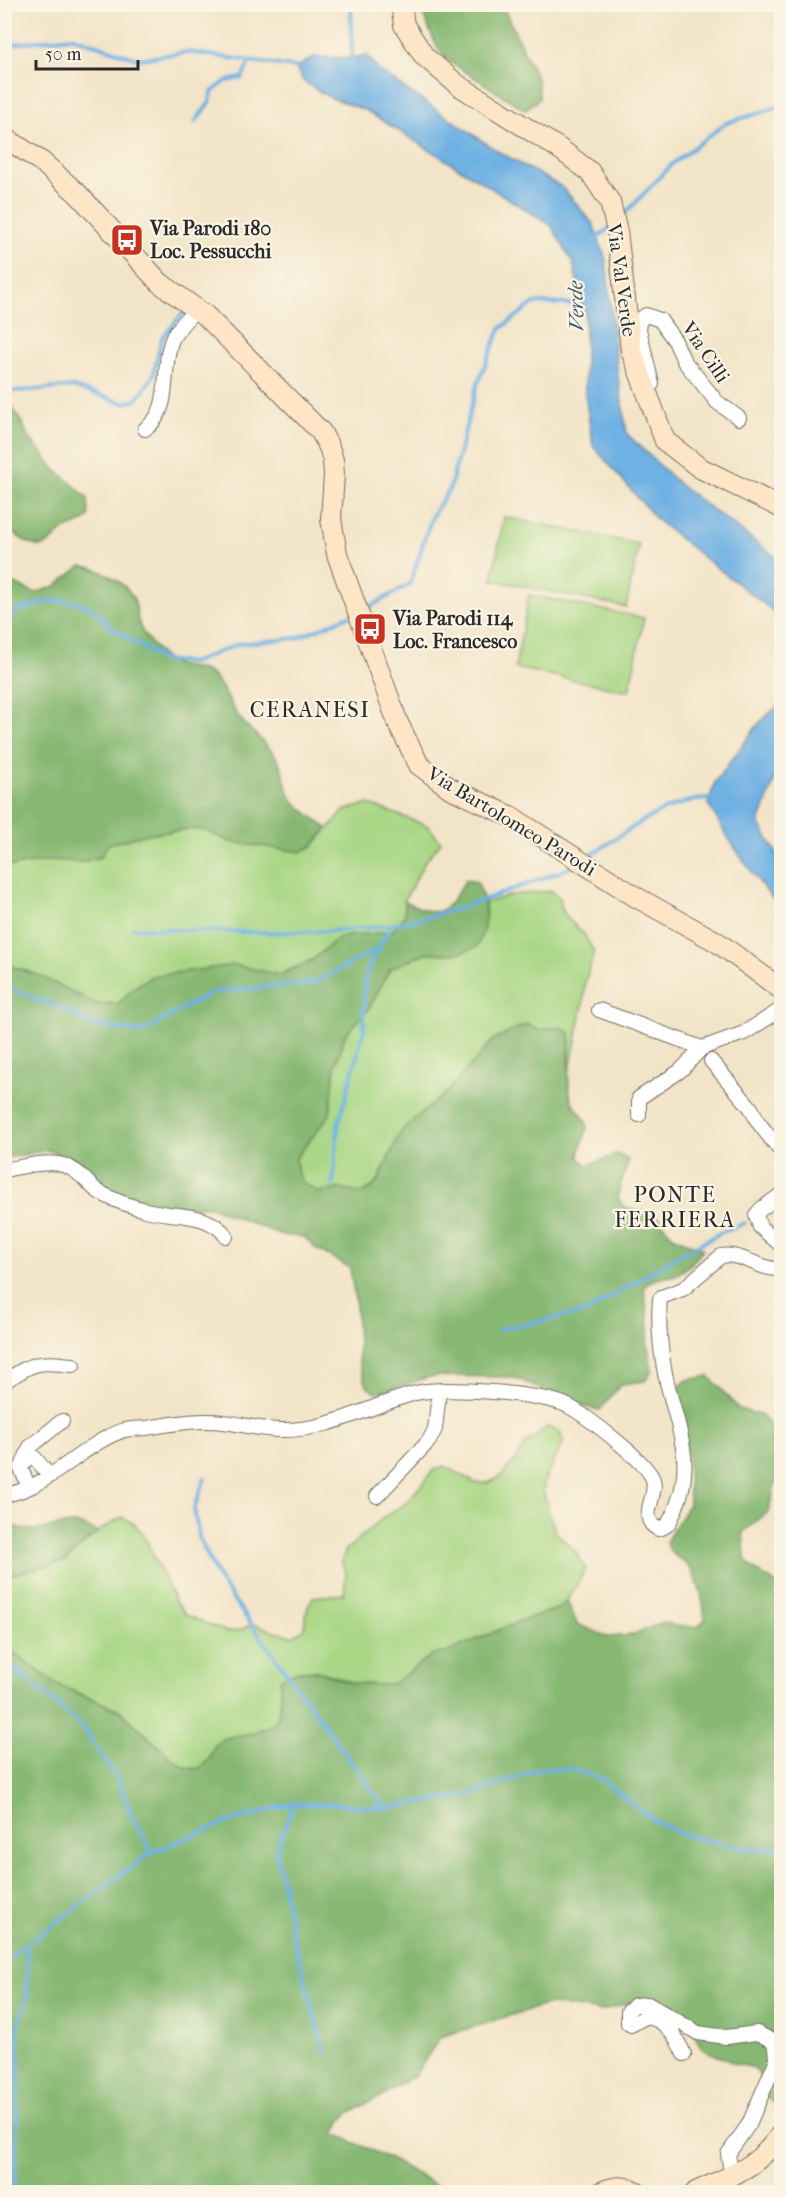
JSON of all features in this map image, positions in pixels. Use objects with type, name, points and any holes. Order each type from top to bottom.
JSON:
[{"type":"main road","name":"Via Val Verde","points":[[401,4],[404,25],[424,56],[458,85],[560,149],[590,172],[609,202],[617,231],[631,350],[665,441],[699,468],[782,508]]},
{"type":"main road","name":"Via Bartolomeo Parodi","points":[[4,137],[42,162],[71,188],[112,229],[160,283],[196,309],[266,374],[321,432],[329,447],[334,475],[332,519],[337,554],[398,723],[419,765],[450,788],[510,816],[636,897],[717,942],[782,990]]},
{"type":"main road","points":[[696,2193],[750,2167],[782,2133]]},
{"type":"main road","points":[[601,2193],[627,2188],[636,2193]]},
{"type":"street","points":[[144,429],[156,420],[163,402],[171,341],[196,309]]},
{"type":"street","name":"Via Cilli","points":[[659,425],[638,325],[640,319],[646,315],[660,320],[675,341],[684,361],[717,402],[739,418]]},
{"type":"street","points":[[639,1114],[639,1098],[680,1071],[702,1048],[744,1033],[782,1009]]},
{"type":"street","points":[[599,1010],[702,1048]]},
{"type":"street","points":[[711,1061],[751,1108],[758,1122],[782,1153]]},
{"type":"street","points":[[4,1170],[61,1164],[81,1173],[97,1191],[117,1201],[145,1210],[213,1223],[226,1236]]},
{"type":"street","points":[[778,1199],[757,1212],[756,1219],[763,1230],[782,1246]]},
{"type":"street","points":[[4,1495],[29,1487],[120,1431],[162,1425],[211,1422],[282,1431],[339,1421],[418,1392],[531,1396],[568,1405],[610,1436],[648,1470],[654,1480],[649,1522],[658,1529],[663,1528],[670,1521],[679,1501],[686,1468],[685,1454],[664,1371],[659,1339],[660,1299],[682,1289],[721,1256],[737,1256],[768,1268],[782,1268]]},
{"type":"street","points":[[4,1383],[27,1368],[45,1362],[73,1365]]},
{"type":"street","points":[[377,1496],[429,1441],[435,1429],[440,1392]]},
{"type":"street","points":[[29,1487],[21,1469],[30,1448],[62,1421]]},
{"type":"street","points":[[25,1459],[34,1457],[50,1474]]},
{"type":"street","points":[[684,2054],[662,2023],[645,2017],[631,2025],[626,2020],[628,2011],[635,2005],[648,2004],[698,2033],[726,2037],[757,2033],[771,2040],[776,2046],[777,2060],[749,2124],[728,2154],[730,2166],[737,2172]]},
{"type":"green space","points":[[419,5],[502,5],[538,81],[539,99],[525,110],[447,60],[436,45]]},
{"type":"green space","points":[[5,403],[9,403],[23,424],[27,435],[54,468],[88,498],[89,517],[64,530],[46,545],[35,546],[18,537],[5,526]]},
{"type":"green space","points":[[504,517],[639,544],[626,607],[492,580]]},
{"type":"green space","points":[[81,566],[105,573],[127,589],[135,603],[139,625],[143,633],[165,658],[177,665],[205,671],[214,677],[238,716],[278,760],[293,800],[327,828],[313,846],[301,852],[231,842],[204,830],[192,829],[148,834],[108,844],[101,857],[81,862],[54,860],[5,867],[5,580],[35,593],[56,586]]},
{"type":"green space","points":[[529,595],[644,618],[629,691],[515,668]]},
{"type":"green space","points":[[369,804],[428,826],[441,842],[425,862],[404,901],[406,915],[393,931],[340,937],[312,960],[279,975],[235,965],[152,976],[132,989],[119,1003],[96,1004],[38,975],[5,964],[5,867],[54,860],[81,862],[101,857],[108,844],[148,834],[192,829],[204,830],[231,842],[313,846],[345,810]]},
{"type":"green space","points":[[466,880],[477,882],[485,906],[485,923],[477,947],[456,954],[425,953],[390,969],[368,1010],[345,1035],[335,1067],[330,1114],[296,1158],[297,1170],[302,1182],[318,1192],[339,1189],[361,1193],[372,1188],[379,1179],[405,1127],[448,1091],[494,1039],[527,1024],[538,1030],[560,1027],[570,1033],[568,1075],[571,1099],[585,1119],[587,1127],[579,1158],[588,1165],[618,1154],[628,1159],[618,1196],[621,1204],[628,1209],[655,1215],[673,1236],[703,1249],[691,1264],[679,1273],[655,1279],[644,1287],[649,1328],[647,1340],[652,1371],[645,1381],[621,1384],[600,1410],[588,1408],[513,1377],[433,1376],[377,1393],[367,1386],[359,1364],[356,1306],[350,1268],[315,1248],[304,1237],[282,1235],[210,1207],[167,1206],[123,1196],[104,1185],[91,1169],[48,1150],[5,1158],[4,964],[38,975],[96,1004],[119,1003],[132,989],[152,976],[235,965],[280,975],[312,960],[340,937],[393,931],[405,915],[404,901],[427,911],[435,912],[447,907]]},
{"type":"green space","points":[[552,891],[560,898],[562,909],[568,919],[584,934],[594,952],[585,983],[570,1070],[570,1033],[560,1027],[494,1039],[448,1091],[405,1127],[379,1179],[372,1187],[361,1193],[339,1189],[318,1192],[302,1182],[297,1170],[296,1158],[330,1114],[335,1067],[345,1035],[368,1010],[390,969],[425,952],[446,954],[486,915],[485,903],[511,895]]},
{"type":"green space","points":[[709,1376],[739,1409],[762,1416],[770,1424],[777,1478],[768,1512],[743,1532],[745,1559],[753,1568],[781,1587],[781,2103],[774,2104],[761,2089],[760,2077],[755,2068],[734,2063],[702,2049],[684,2015],[664,2004],[642,1999],[600,2011],[545,2005],[440,2037],[416,2074],[379,2098],[350,2112],[342,2120],[335,2134],[386,2157],[438,2186],[467,2192],[5,2192],[4,1646],[58,1685],[119,1710],[174,1761],[185,1767],[198,1769],[208,1761],[215,1745],[225,1738],[252,1733],[274,1724],[280,1710],[280,1679],[298,1671],[317,1671],[348,1682],[379,1685],[394,1683],[433,1654],[445,1653],[525,1619],[557,1609],[567,1601],[577,1624],[608,1637],[632,1635],[663,1622],[675,1626],[698,1627],[705,1619],[698,1585],[689,1567],[673,1554],[666,1542],[689,1504],[688,1461],[678,1398],[679,1387],[687,1380]]},
{"type":"green space","points":[[547,1427],[559,1431],[564,1441],[545,1479],[543,1491],[555,1532],[575,1551],[586,1569],[567,1601],[557,1609],[525,1619],[445,1654],[429,1658],[401,1679],[384,1686],[355,1683],[316,1671],[298,1671],[274,1724],[252,1733],[224,1738],[215,1745],[208,1761],[198,1769],[185,1767],[174,1761],[119,1710],[58,1685],[5,1646],[4,1576],[65,1561],[97,1532],[122,1517],[135,1524],[143,1534],[176,1603],[186,1615],[227,1632],[241,1630],[252,1624],[292,1636],[303,1630],[308,1607],[313,1597],[344,1594],[346,1571],[341,1562],[346,1550],[384,1517],[406,1503],[434,1470],[445,1466],[475,1483],[488,1483],[500,1477],[517,1458],[524,1445]]},
{"type":"green space","points":[[5,1522],[15,1527],[33,1530],[78,1524],[97,1532],[65,1561],[5,1576]]},
{"type":"water","points":[[367,55],[378,70],[499,152],[562,187],[593,224],[606,260],[618,377],[627,434],[682,487],[781,561],[781,617],[657,520],[593,446],[585,394],[585,315],[573,263],[551,225],[365,110],[329,97],[304,82],[296,68],[314,57],[351,58]]},
{"type":"water","points":[[781,703],[781,761],[759,823],[781,861],[781,909],[742,858],[708,804],[715,782],[759,723]]},
{"type":"waterway","name":"Verde","points":[[351,4],[352,60]]},
{"type":"waterway","points":[[4,45],[72,37],[139,59],[188,52],[301,68]]},
{"type":"waterway","points":[[195,122],[210,102],[212,92],[226,81],[242,78],[250,61]]},
{"type":"waterway","points":[[621,218],[672,164],[726,123],[782,106]]},
{"type":"waterway","points":[[596,239],[611,227]]},
{"type":"waterway","points":[[366,609],[410,584],[432,516],[450,488],[477,385],[500,329],[534,303],[587,307]]},
{"type":"waterway","points":[[4,392],[73,387],[124,403],[137,400],[153,376],[162,338],[185,311]]},
{"type":"waterway","points":[[4,618],[19,610],[49,601],[81,603],[97,612],[109,626],[163,660],[192,663],[238,644],[297,638],[349,616]]},
{"type":"waterway","points":[[591,855],[664,810],[696,800],[713,799]]},
{"type":"waterway","points":[[133,928],[279,932],[366,928],[445,912],[572,867]]},
{"type":"waterway","points":[[333,1185],[338,1126],[364,1030],[364,993],[367,970],[392,924]]},
{"type":"waterway","points":[[4,987],[71,1012],[90,1025],[142,1032],[212,992],[314,983],[379,948]]},
{"type":"waterway","points":[[499,1329],[587,1312],[677,1256],[720,1233],[745,1223]]},
{"type":"waterway","points":[[205,1478],[194,1509],[199,1538],[220,1581],[384,1807]]},
{"type":"waterway","points":[[4,1659],[83,1727],[117,1778],[134,1821],[152,1852]]},
{"type":"waterway","points":[[4,1678],[25,1677]]},
{"type":"waterway","points":[[4,1961],[152,1852],[227,1822],[291,1804],[335,1804],[384,1808],[468,1795],[541,1769],[572,1769],[603,1780],[654,1821],[687,1836],[748,1849],[782,1848]]},
{"type":"waterway","points":[[294,1804],[276,1851],[293,1937],[325,2052]]},
{"type":"waterway","points":[[14,2192],[19,2058],[17,2031],[27,1996],[27,1946]]},
{"type":"place","name":"Via Parodi 180 Loc. Pessucchi","points":[[127,240]]},
{"type":"place","name":"Via Parodi 114 Loc. Francesco","points":[[370,629]]},
{"type":"district","name":"CERANESI","points":[[310,709]]},
{"type":"district","name":"PONTE FERRIERA","points":[[675,1206]]}]
